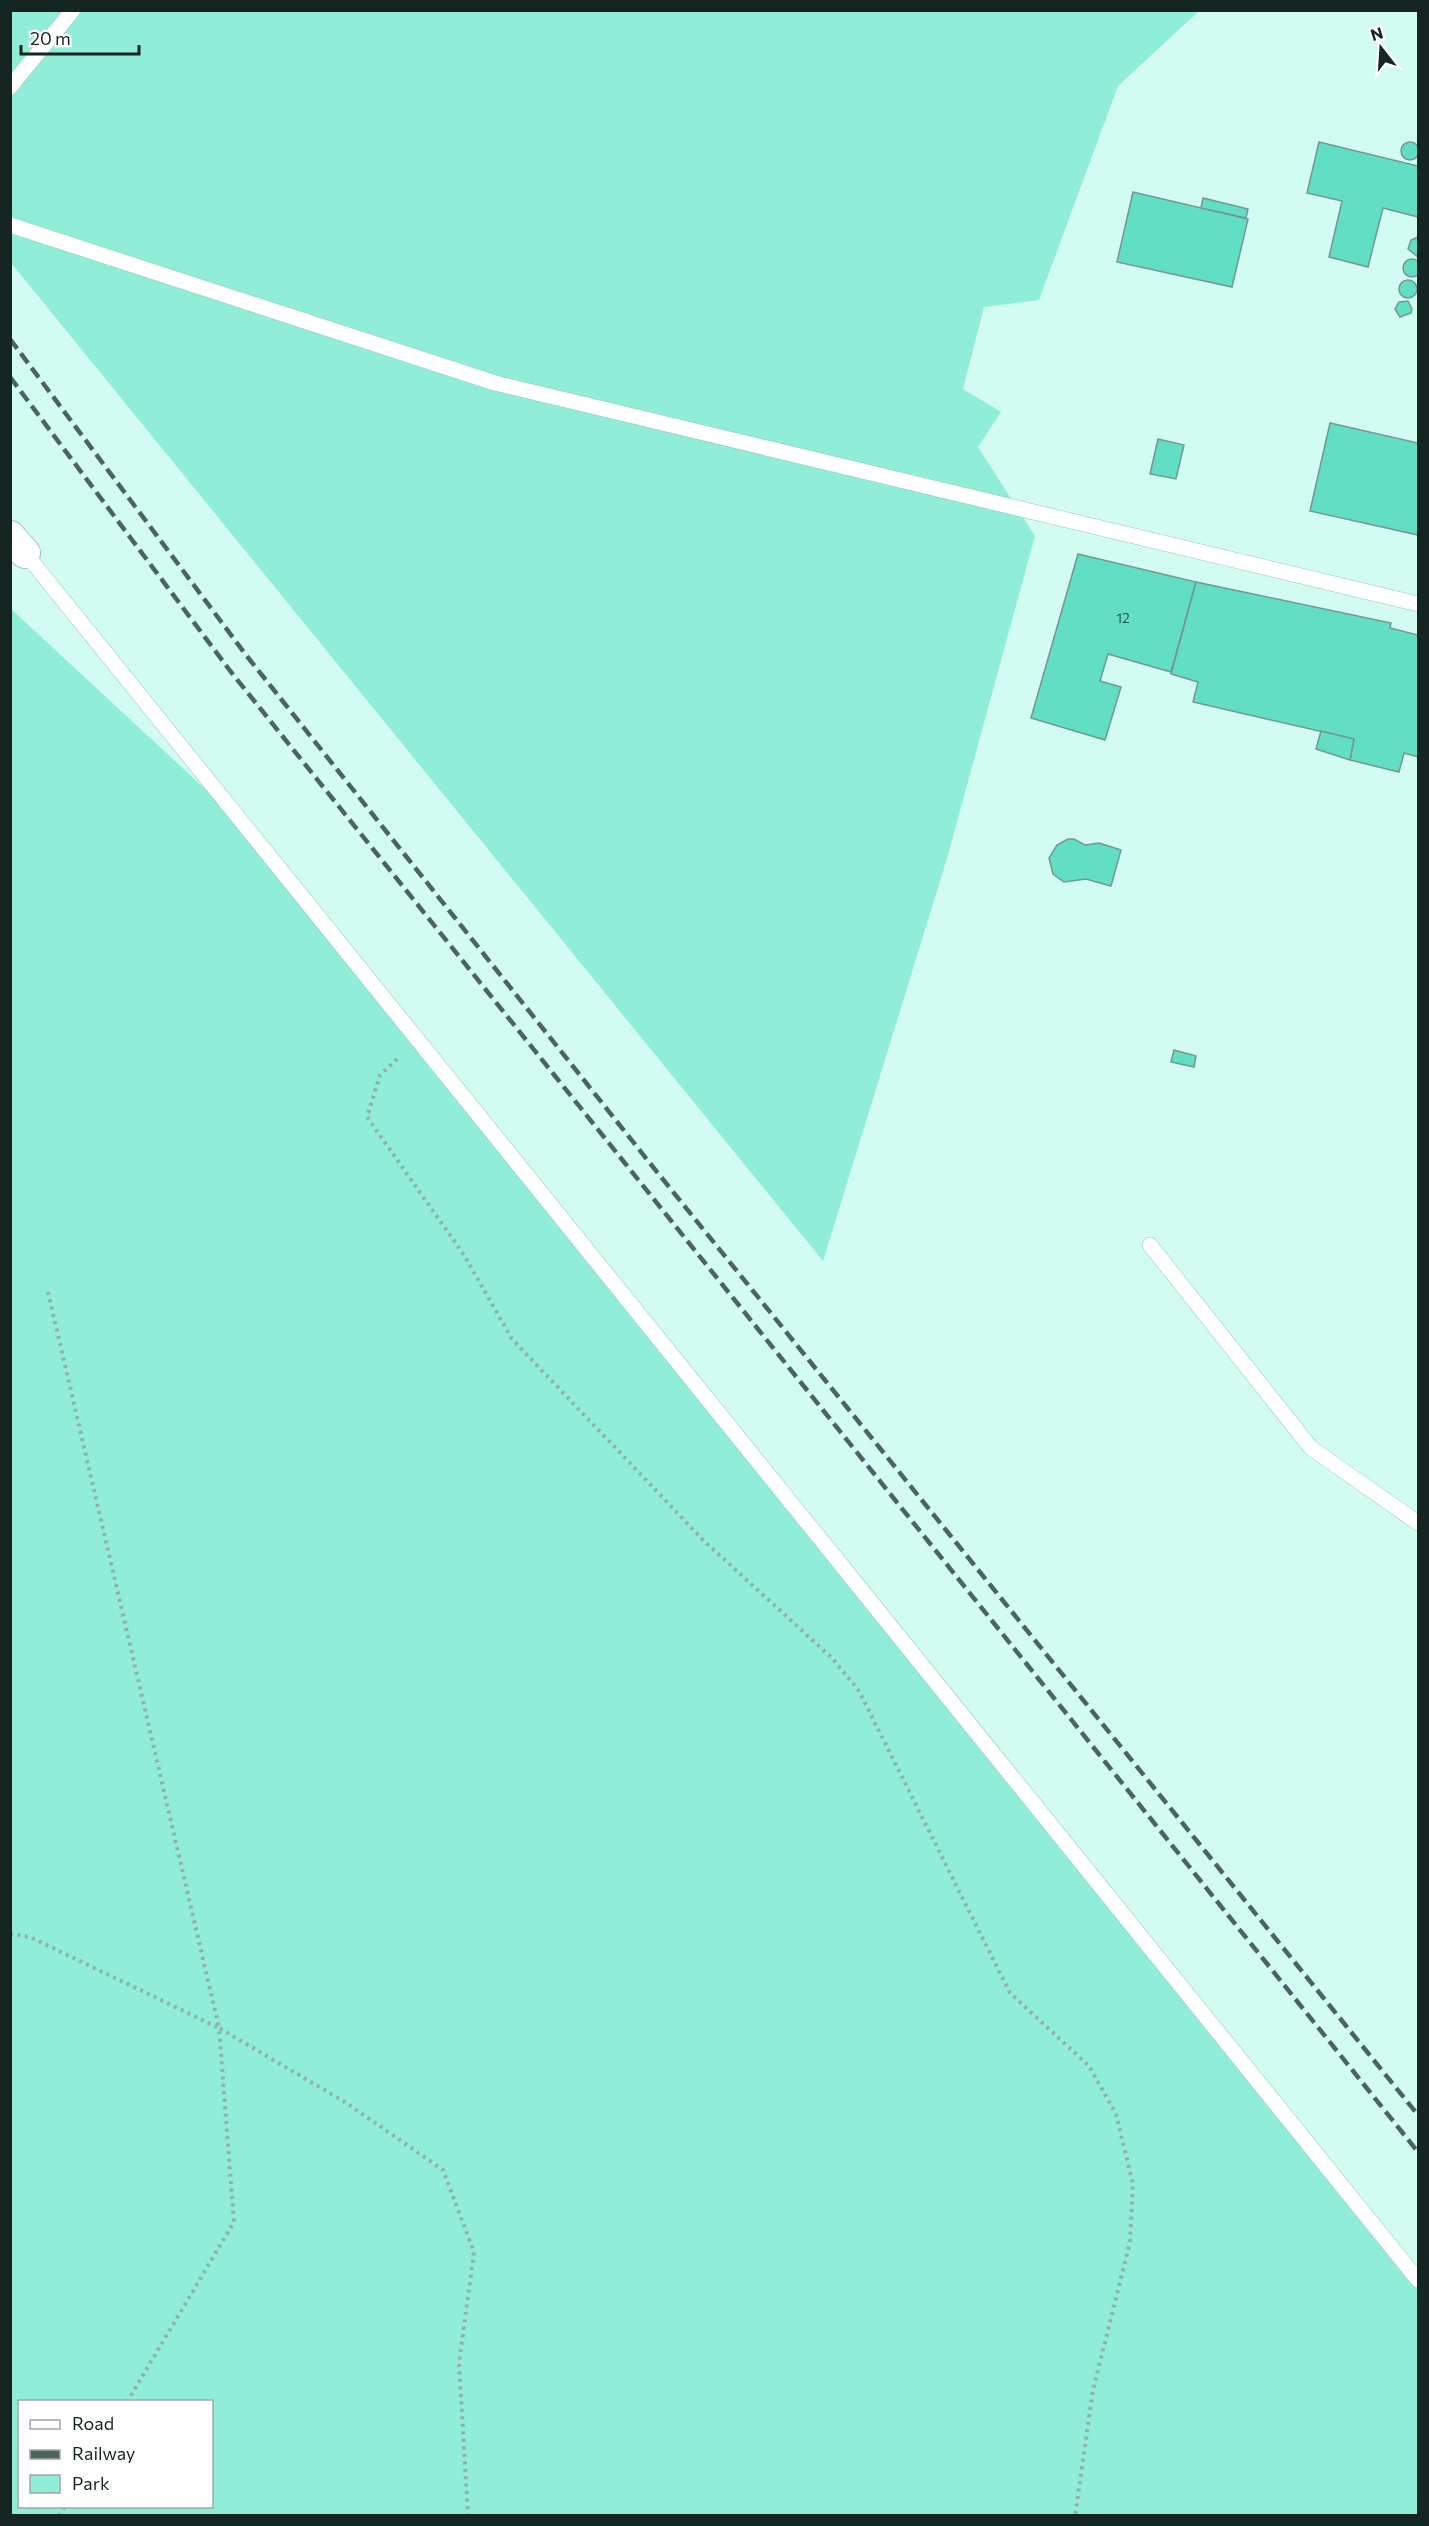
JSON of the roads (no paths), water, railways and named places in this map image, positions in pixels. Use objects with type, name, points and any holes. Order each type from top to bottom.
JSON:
[{"type":"lane","points":[[10,87],[73,10]]},
{"type":"lane","points":[[10,225],[495,383],[1419,604]]},
{"type":"lane","points":[[18,545],[1419,2280]]},
{"type":"lane","points":[[1150,1245],[1311,1448],[1419,1523]]},
{"type":"railway","points":[[10,339],[246,655],[653,1167],[1418,2115]]},
{"type":"railway","points":[[10,377],[231,672],[1418,2152]]}]
